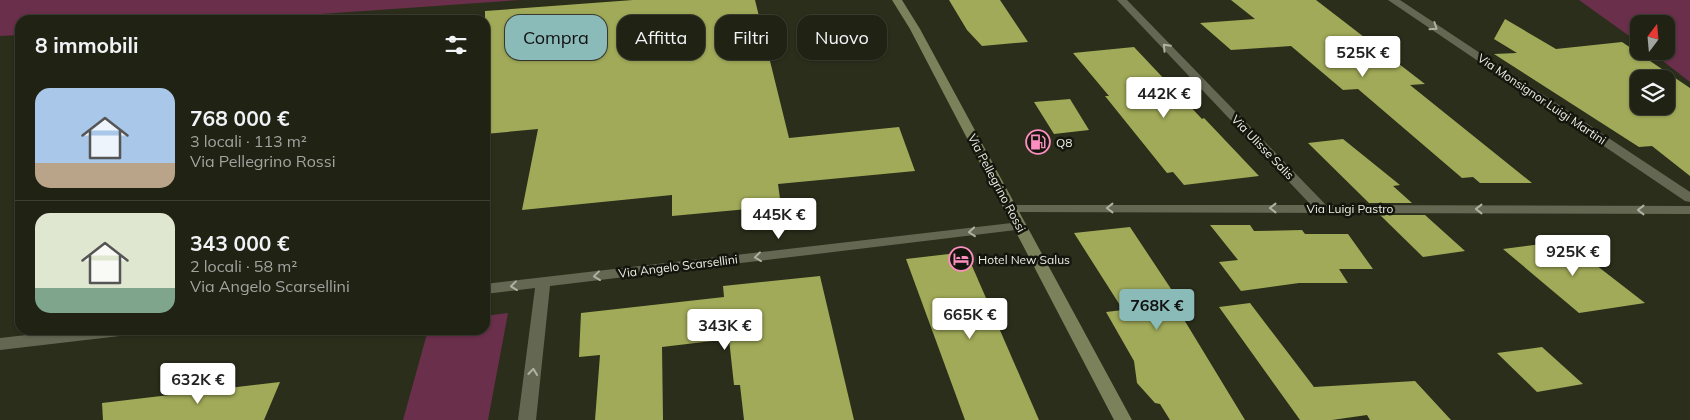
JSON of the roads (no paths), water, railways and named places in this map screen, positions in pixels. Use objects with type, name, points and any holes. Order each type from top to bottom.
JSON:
[{"type":"main road","name":"Via Pellegrino Rossi","points":[[897,0],[915,29],[1123,420]]},
{"type":"street","name":"Via Ulisse Salis","points":[[1122,0],[1321,208]]},
{"type":"street","name":"Via Monsignor Luigi Martini","points":[[1393,0],[1690,198]]},
{"type":"street","name":"Via Luigi Pastro","points":[[1011,209],[1690,210]]},
{"type":"street","name":"Via Angelo Scarsellini","points":[[490,288],[1020,226]]},
{"type":"street","points":[[527,420],[543,282]]},
{"type":"street","points":[[0,344],[77,335]]},
{"type":"place","name":"Q8","points":[[1038,142]]},
{"type":"place","name":"Hotel New Salus","points":[[961,259]]}]
